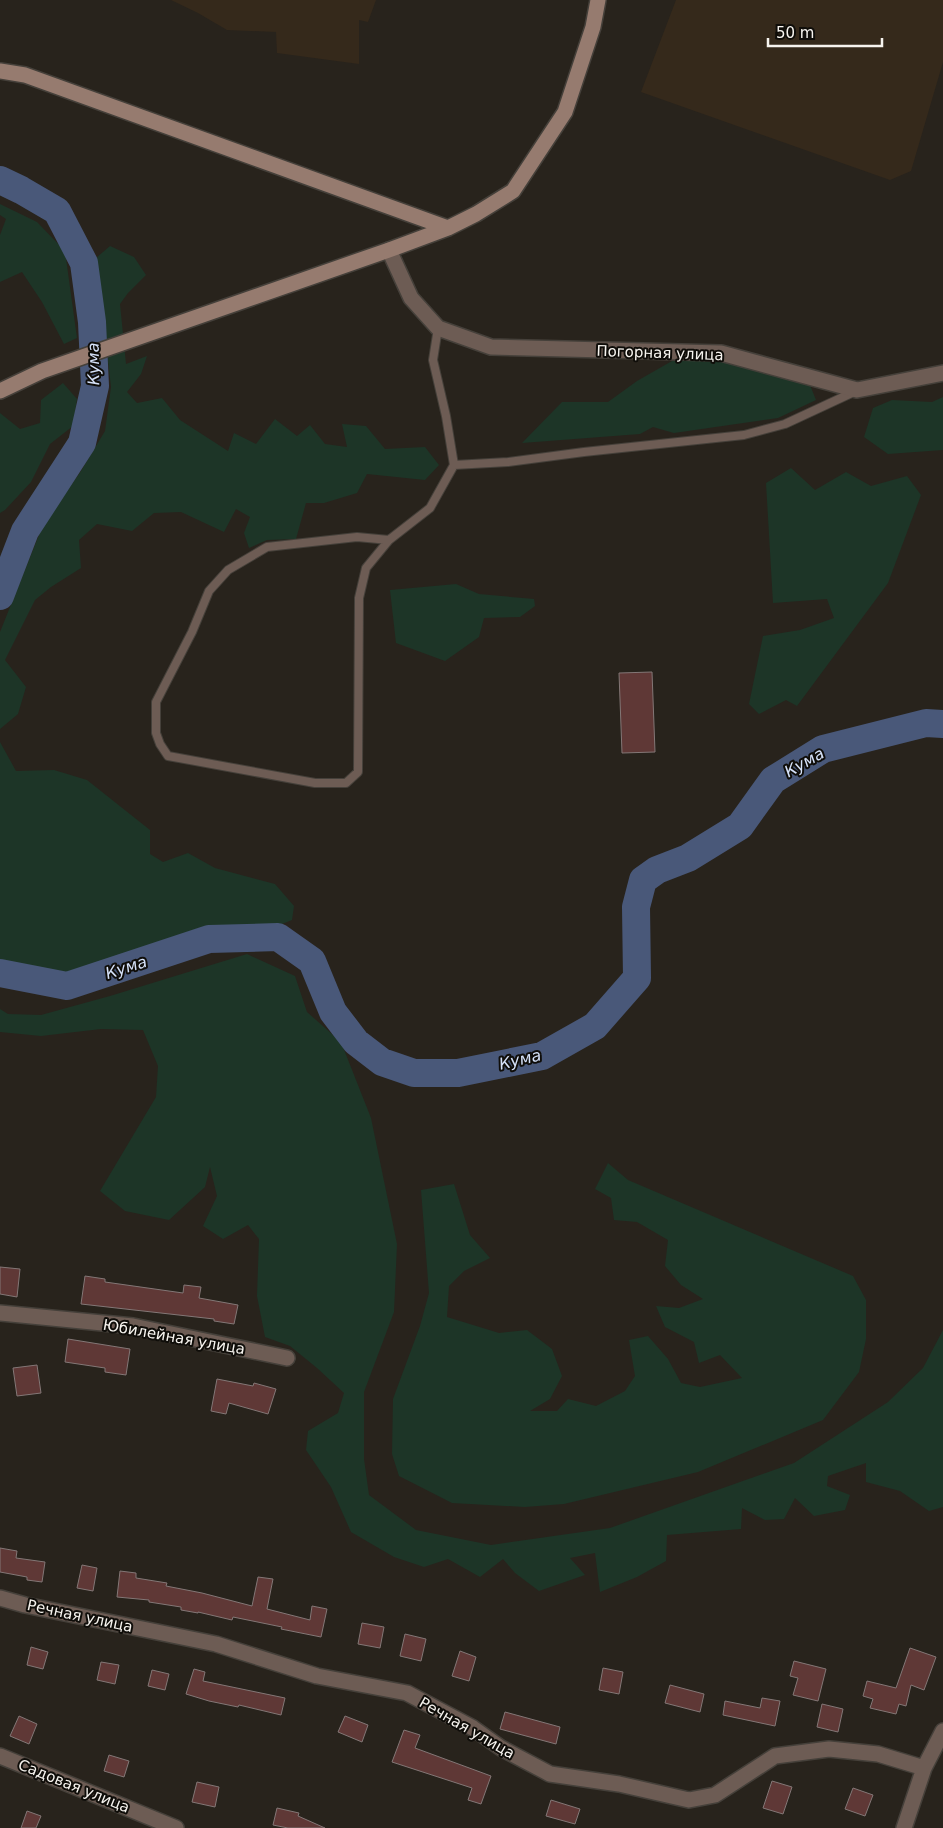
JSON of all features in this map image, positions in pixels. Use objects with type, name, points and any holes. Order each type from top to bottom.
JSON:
[{"type":"street","points":[[0,390],[42,371],[448,228],[476,214],[513,191],[565,112],[593,27],[598,0]]},
{"type":"street","points":[[0,71],[25,74],[448,228]]},
{"type":"street","points":[[390,250],[411,298],[438,328]]},
{"type":"street","name":"Погорная улица","points":[[438,328],[492,347],[721,353],[858,390],[943,373]]},
{"type":"street","name":"Юбилейная улица","points":[[0,1313],[133,1326],[287,1358]]},
{"type":"street","name":"Речная улица","points":[[0,1598],[25,1605],[216,1644],[317,1676],[407,1694],[473,1728],[501,1748],[550,1774],[619,1784],[689,1800],[716,1795],[775,1756],[829,1749],[878,1754],[924,1768]]},
{"type":"street","points":[[904,1828],[924,1768],[943,1731]]},
{"type":"street","name":"Садовая улица","points":[[0,1756],[176,1828]]},
{"type":"lane","points":[[389,540],[357,537],[268,547],[228,570],[209,591],[192,632],[156,702],[156,732],[160,744],[168,756],[315,783],[346,782],[358,772],[359,598],[366,568],[389,540],[430,508],[454,465],[446,416],[432,360],[438,328]]},
{"type":"lane","points":[[454,465],[508,462],[744,435],[785,424],[858,390]]},
{"type":"shaded area","points":[[171,0],[376,0],[368,22],[359,20],[359,64],[277,53],[276,32],[227,30]]},
{"type":"shaded area","points":[[676,0],[943,0],[943,62],[911,171],[890,180],[641,92]]},
{"type":"green space","points":[[0,204],[37,222],[65,251],[77,338],[64,344],[42,302],[22,272],[0,282],[0,235],[6,219],[0,215]]},
{"type":"green space","points":[[110,246],[134,257],[146,275],[120,304],[126,364],[147,356],[141,374],[127,392],[137,403],[162,398],[180,420],[228,451],[234,433],[256,444],[275,419],[297,436],[310,425],[325,444],[347,447],[342,424],[366,426],[385,449],[425,447],[439,465],[425,480],[367,474],[357,493],[324,503],[306,503],[296,539],[267,540],[249,548],[244,533],[250,517],[236,509],[224,532],[181,512],[154,513],[132,531],[97,524],[79,540],[81,568],[51,587],[35,600],[5,660],[26,687],[18,714],[0,729],[0,632],[43,525],[81,471],[105,431],[111,387],[96,258]]},
{"type":"green space","points":[[723,360],[810,385],[816,400],[778,418],[674,433],[653,427],[640,434],[522,443],[562,402],[608,402],[637,381],[672,361]]},
{"type":"green space","points":[[63,383],[77,399],[73,426],[50,444],[31,482],[0,513],[0,413],[20,429],[40,423],[41,400]]},
{"type":"green space","points":[[943,397],[943,450],[888,454],[864,437],[873,408],[892,400],[932,402]]},
{"type":"green space","points":[[791,468],[815,490],[846,472],[871,486],[907,476],[921,495],[888,583],[797,706],[786,700],[759,714],[749,704],[763,636],[800,630],[834,618],[827,599],[773,603],[766,483]]},
{"type":"green space","points":[[456,584],[479,594],[534,599],[535,606],[520,617],[484,618],[479,637],[445,661],[396,643],[390,590]]},
{"type":"green space","points":[[0,742],[16,771],[54,770],[87,780],[150,830],[150,854],[163,862],[188,853],[215,868],[275,884],[294,906],[292,920],[277,926],[202,928],[69,979],[1,966]]},
{"type":"green space","points":[[247,954],[295,976],[307,1012],[341,1042],[371,1118],[397,1244],[394,1312],[364,1392],[364,1459],[369,1495],[416,1530],[491,1545],[610,1528],[794,1463],[888,1402],[923,1368],[943,1330],[943,1507],[929,1511],[900,1491],[866,1482],[866,1463],[828,1476],[827,1486],[850,1495],[845,1510],[814,1516],[795,1498],[784,1519],[765,1520],[742,1508],[741,1529],[667,1535],[666,1561],[637,1577],[600,1592],[595,1553],[570,1558],[585,1575],[539,1591],[515,1573],[503,1559],[480,1577],[448,1559],[424,1567],[394,1557],[351,1532],[331,1487],[306,1450],[308,1431],[338,1413],[344,1393],[290,1346],[265,1337],[257,1296],[259,1239],[248,1225],[223,1239],[203,1226],[217,1196],[210,1167],[205,1187],[169,1220],[125,1211],[100,1191],[156,1097],[158,1066],[143,1030],[101,1029],[41,1036],[0,1032],[0,1009],[8,1014],[41,1015]]},
{"type":"green space","points":[[608,1163],[628,1180],[853,1276],[866,1300],[866,1339],[859,1372],[823,1420],[698,1472],[564,1504],[525,1507],[452,1503],[399,1476],[392,1454],[393,1399],[420,1326],[429,1293],[421,1190],[454,1184],[470,1235],[490,1258],[464,1271],[449,1286],[447,1317],[499,1333],[527,1330],[552,1349],[562,1376],[550,1399],[530,1411],[557,1411],[568,1399],[596,1406],[625,1391],[635,1376],[629,1340],[648,1336],[668,1359],[681,1383],[700,1387],[742,1378],[720,1355],[699,1363],[694,1342],[665,1327],[656,1306],[679,1308],[703,1299],[681,1285],[665,1266],[668,1240],[637,1222],[614,1220],[611,1198],[595,1189]]},
{"type":"building","points":[[652,672],[655,752],[622,753],[619,673]]},
{"type":"building","points":[[0,1267],[20,1269],[17,1297],[0,1294]]},
{"type":"building","points":[[85,1276],[105,1279],[105,1282],[183,1293],[184,1285],[201,1287],[199,1298],[238,1305],[234,1324],[214,1321],[214,1319],[81,1304]]},
{"type":"building","points":[[68,1339],[130,1349],[126,1375],[105,1372],[105,1368],[65,1362]]},
{"type":"building","points":[[37,1365],[41,1393],[17,1396],[13,1368]]},
{"type":"building","points":[[217,1379],[253,1386],[254,1383],[276,1389],[268,1414],[229,1403],[226,1414],[211,1411]]},
{"type":"building","points":[[0,1548],[17,1551],[16,1558],[45,1562],[42,1582],[27,1580],[27,1577],[0,1572]]},
{"type":"building","points":[[82,1565],[97,1568],[93,1591],[77,1588]]},
{"type":"building","points":[[120,1571],[136,1573],[136,1578],[167,1583],[166,1586],[252,1606],[258,1577],[273,1579],[267,1609],[310,1620],[312,1606],[327,1609],[321,1637],[233,1617],[232,1620],[181,1610],[181,1607],[149,1602],[149,1600],[117,1597]]},
{"type":"building","points":[[362,1623],[384,1627],[380,1648],[358,1644]]},
{"type":"building","points":[[405,1634],[426,1639],[421,1661],[400,1656]]},
{"type":"building","points":[[31,1647],[48,1652],[43,1669],[27,1665]]},
{"type":"building","points":[[910,1648],[936,1657],[924,1690],[911,1685],[906,1706],[899,1704],[896,1714],[870,1708],[873,1699],[863,1696],[867,1681],[896,1688]]},
{"type":"building","points":[[460,1651],[476,1657],[469,1681],[452,1676]]},
{"type":"building","points":[[794,1661],[826,1669],[818,1701],[793,1695],[798,1678],[790,1676]]},
{"type":"building","points":[[101,1662],[119,1665],[115,1684],[97,1680]]},
{"type":"building","points":[[603,1668],[623,1672],[619,1694],[599,1690]]},
{"type":"building","points":[[194,1669],[205,1672],[203,1681],[285,1698],[281,1715],[239,1705],[238,1707],[209,1701],[186,1694]]},
{"type":"building","points":[[152,1670],[169,1674],[165,1690],[148,1686]]},
{"type":"building","points":[[670,1685],[704,1694],[700,1712],[665,1703]]},
{"type":"building","points":[[762,1698],[780,1701],[775,1726],[723,1715],[725,1701],[760,1708]]},
{"type":"building","points":[[822,1704],[843,1709],[838,1732],[817,1727]]},
{"type":"building","points":[[505,1712],[560,1727],[556,1744],[500,1729]]},
{"type":"building","points":[[19,1716],[37,1724],[29,1744],[10,1736]]},
{"type":"building","points":[[345,1716],[368,1725],[362,1742],[338,1732]]},
{"type":"building","points":[[404,1730],[420,1735],[415,1748],[491,1776],[481,1804],[468,1800],[472,1788],[392,1762]]},
{"type":"building","points":[[109,1755],[129,1761],[124,1777],[104,1771]]},
{"type":"building","points":[[772,1781],[792,1787],[783,1814],[763,1808]]},
{"type":"building","points":[[197,1782],[219,1787],[215,1807],[192,1802]]},
{"type":"building","points":[[853,1788],[873,1795],[865,1816],[845,1809]]},
{"type":"building","points":[[551,1800],[580,1809],[575,1824],[546,1816]]},
{"type":"building","points":[[277,1808],[299,1813],[298,1816],[325,1828],[288,1828],[273,1825]]},
{"type":"building","points":[[27,1811],[41,1816],[36,1828],[21,1828]]},
{"type":"waterway","name":"Кума","points":[[0,180],[57,211],[84,263],[92,322],[95,386],[82,443],[25,531],[0,596]]},
{"type":"waterway","name":"Кума","points":[[0,973],[67,986],[209,939],[278,937],[312,961],[333,1012],[356,1042],[382,1062],[414,1073],[458,1073],[542,1056],[595,1026],[637,978],[636,907],[643,880],[657,870],[688,858],[740,826],[773,780],[823,749],[926,723],[943,724]]}]
